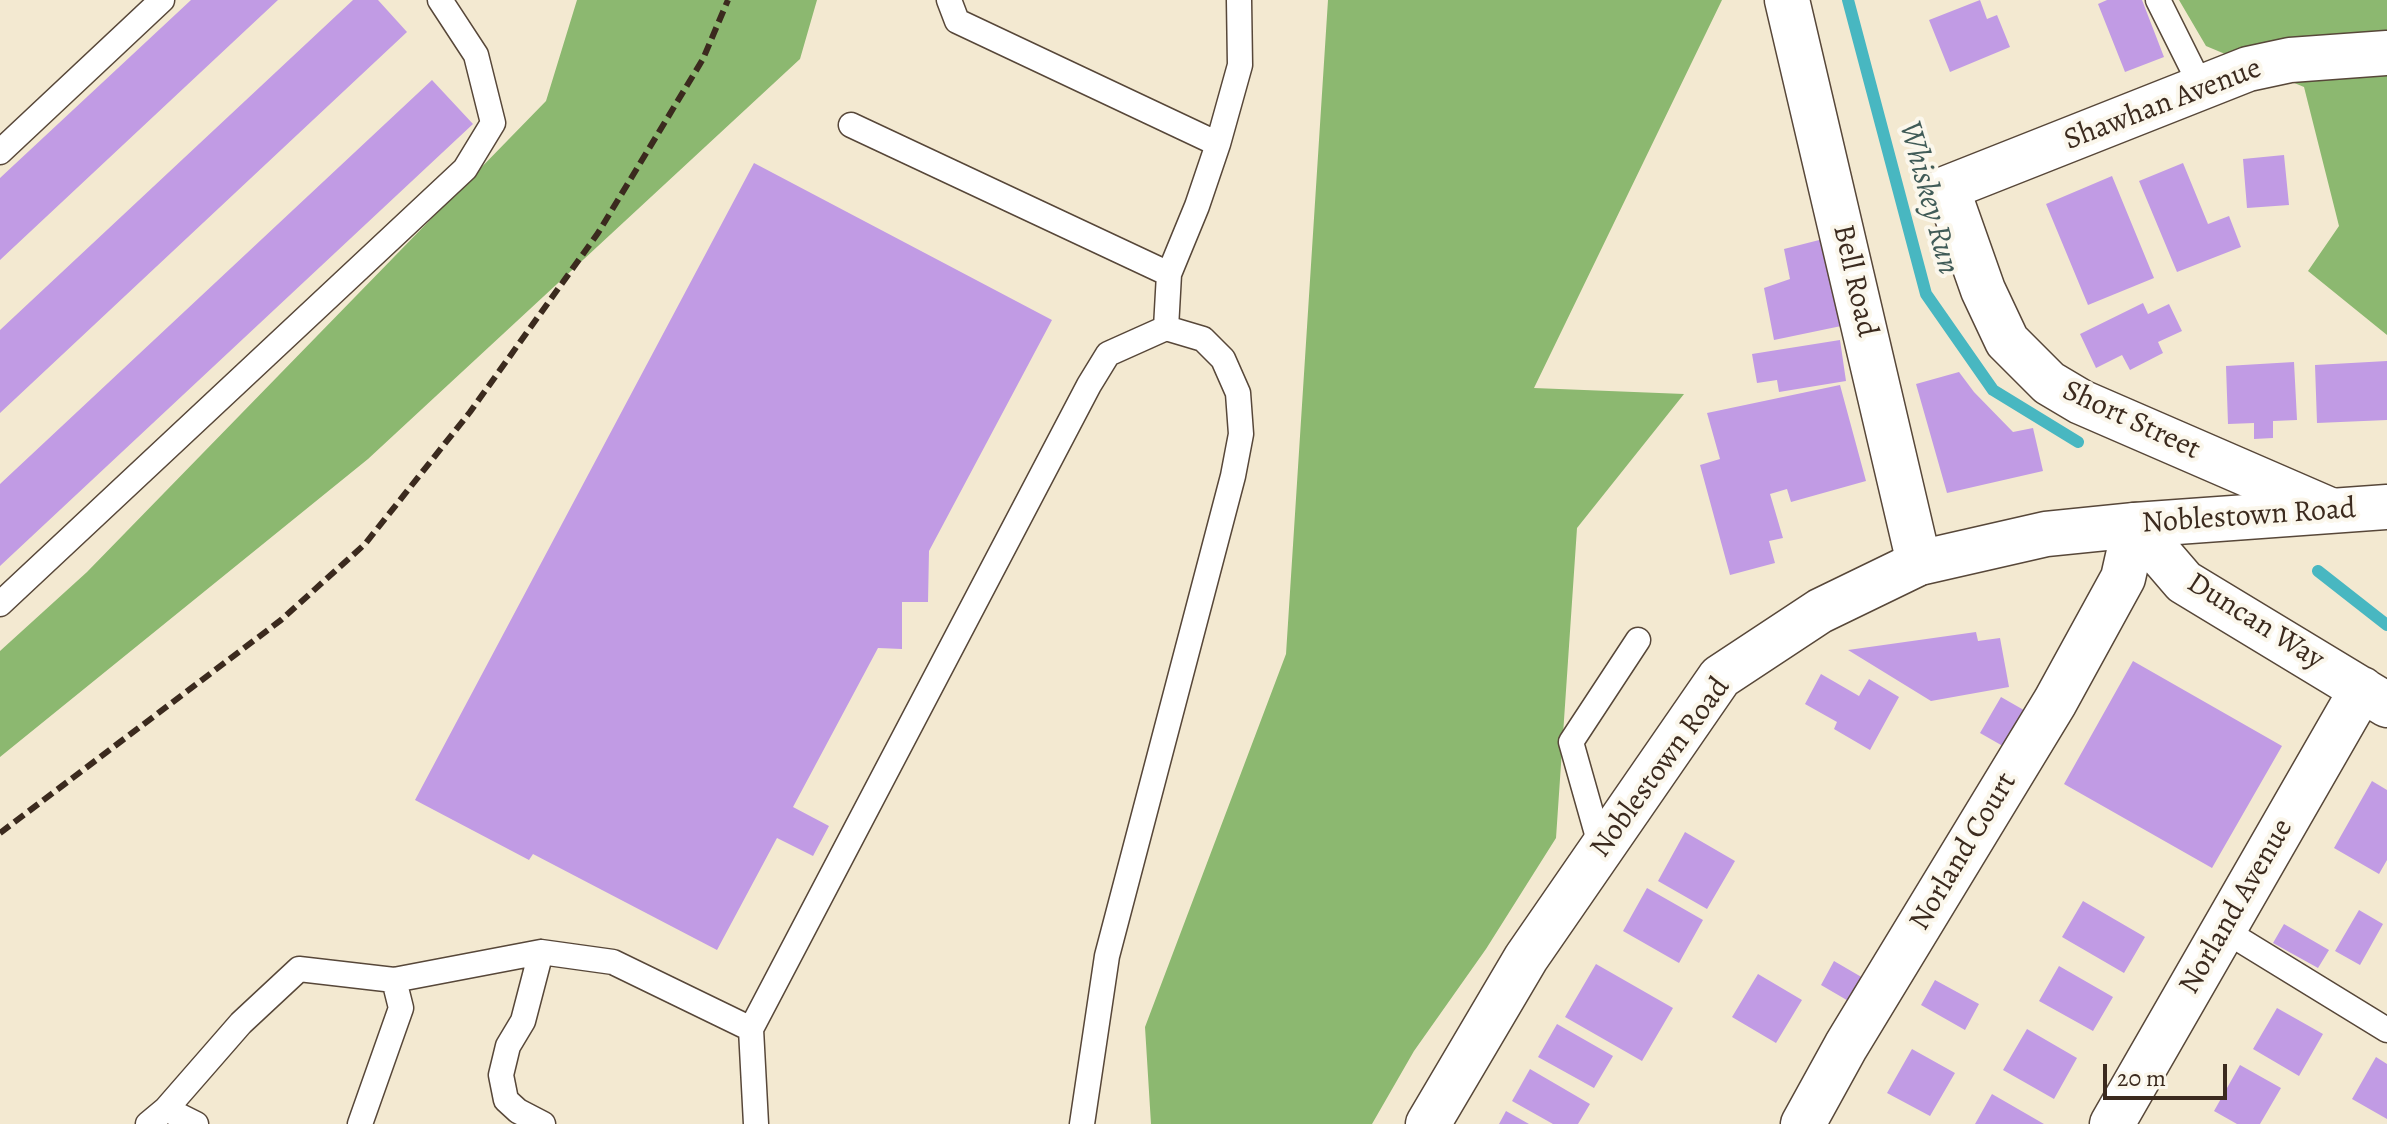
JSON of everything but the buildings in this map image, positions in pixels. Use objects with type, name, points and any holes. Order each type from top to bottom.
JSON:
[{"type":"street","name":"Bell Road","points":[[1787,0],[1919,563]]},
{"type":"street","name":"Shawhan Avenue","points":[[1947,188],[2248,69],[2290,60],[2387,53]]},
{"type":"street","name":"Short Street","points":[[1947,188],[1983,290],[2007,341],[2049,383],[2081,402],[2330,510]]},
{"type":"street","name":"Noblestown Road","points":[[1428,1124],[1526,958],[1720,677],[1820,611],[1919,563],[2046,534],[2387,507]]},
{"type":"street","name":"Norland Court","points":[[1803,1124],[1846,1046],[2055,702],[2123,578],[2135,525]]},
{"type":"street","name":"Duncan Way","points":[[2135,525],[2184,582],[2375,697]]},
{"type":"street","name":"Norland Avenue","points":[[2112,1124],[2224,930],[2375,697]]},
{"type":"lane","points":[[0,152],[162,0]]},
{"type":"lane","points":[[0,604],[465,169],[493,123],[476,55],[440,0]]},
{"type":"lane","points":[[949,0],[957,21],[1218,144]]},
{"type":"lane","points":[[1166,328],[1169,274],[1197,206],[1240,65],[1239,0]]},
{"type":"lane","points":[[2158,0],[2202,88]]},
{"type":"lane","points":[[851,125],[1169,274]]},
{"type":"lane","points":[[756,1124],[751,1029],[1089,385],[1108,354],[1166,328],[1203,339],[1223,359],[1238,393],[1241,434],[1233,476],[1107,956],[1082,1124]]},
{"type":"lane","points":[[1601,848],[1571,742],[1638,640]]},
{"type":"lane","points":[[2224,930],[2387,1030]]},
{"type":"lane","points":[[157,1117],[241,1023],[299,969],[394,980],[541,952],[613,962],[751,1029]]},
{"type":"lane","points":[[541,952],[523,1021],[508,1046],[501,1075],[506,1100],[518,1111],[543,1124]]},
{"type":"lane","points":[[360,1124],[401,1008],[394,980]]},
{"type":"lane","points":[[157,1117],[196,1124]]},
{"type":"green space","points":[[577,0],[817,0],[800,59],[368,459],[0,757],[0,651],[87,572],[546,101]]},
{"type":"green space","points":[[1328,0],[1722,0],[1534,388],[1684,394],[1577,528],[1556,838],[1486,949],[1414,1051],[1372,1124],[1151,1124],[1145,1027],[1286,654]]},
{"type":"green space","points":[[2179,0],[2387,0],[2387,335],[2308,271],[2339,226],[2304,87],[2206,46]]},
{"type":"waterway","name":"Whiskey Run","points":[[1848,0],[1926,294],[1993,390],[2078,442]]},
{"type":"waterway","name":"Whiskey Run","points":[[2318,571],[2387,625]]},
{"type":"railway","points":[[0,833],[281,620],[365,544],[470,412],[598,233],[703,59],[728,0]]}]
